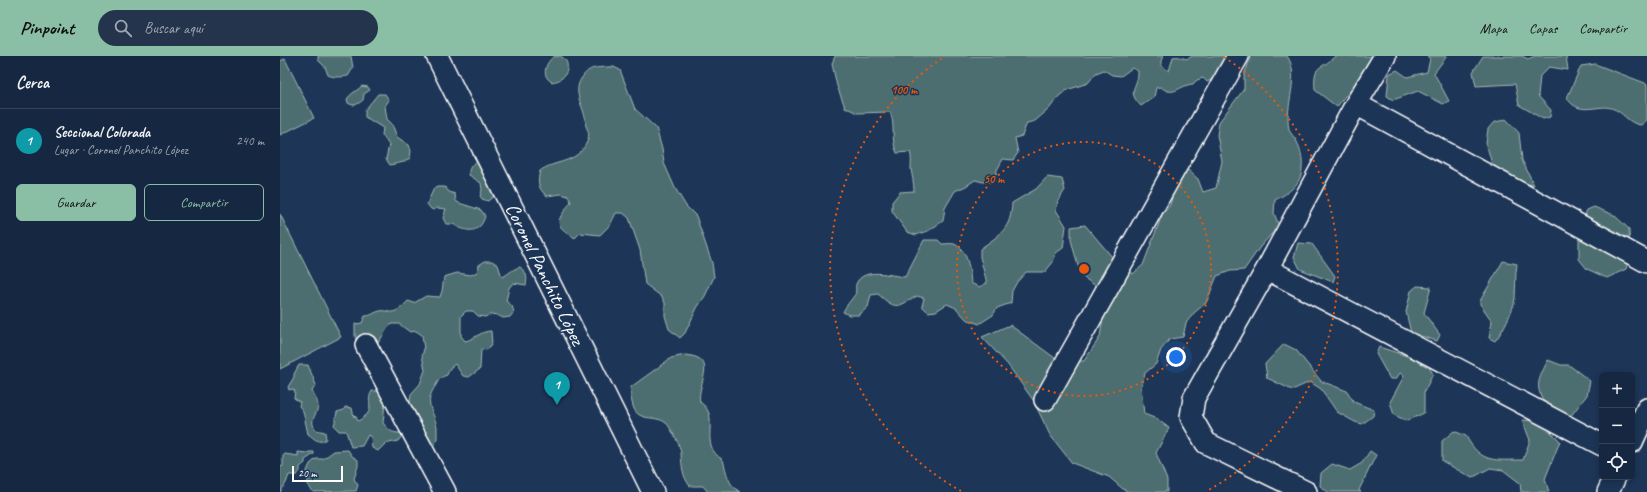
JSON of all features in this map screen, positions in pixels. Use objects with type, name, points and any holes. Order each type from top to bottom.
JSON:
[{"type":"street","name":"Coronel Panchito López","points":[[437,56],[649,491]]},
{"type":"street","points":[[1045,400],[1238,56]]},
{"type":"street","points":[[1306,492],[1206,443],[1191,417],[1194,398],[1267,269],[1356,104],[1385,56]]},
{"type":"street","points":[[1356,104],[1647,262]]},
{"type":"street","points":[[1267,269],[1600,444]]},
{"type":"street","points":[[366,345],[445,492]]},
{"type":"street","points":[[1635,435],[1647,409]]},
{"type":"street","points":[[1608,492],[1614,480]]},
{"type":"green space","points":[[318,56],[351,56],[353,68],[348,76],[330,76],[328,75],[325,67],[318,60]]},
{"type":"green space","points":[[560,56],[566,60],[566,73],[561,79],[552,82],[546,77],[546,66],[553,57]]},
{"type":"green space","points":[[835,56],[1163,56],[1161,66],[1169,71],[1173,57],[1186,59],[1193,56],[1228,56],[1215,78],[1207,82],[1203,78],[1197,80],[1193,84],[1173,91],[1166,90],[1161,87],[1156,88],[1154,97],[1141,106],[1136,101],[1133,92],[1137,81],[1138,71],[1132,68],[1121,76],[1112,75],[1104,70],[1096,73],[1088,83],[1067,90],[1059,96],[1049,109],[1035,121],[1027,123],[1022,136],[1015,138],[1018,153],[1013,160],[1003,159],[997,170],[994,181],[983,182],[975,180],[955,191],[945,208],[943,221],[928,231],[916,235],[907,232],[892,211],[892,202],[900,192],[914,191],[910,152],[897,153],[894,142],[893,122],[890,112],[857,113],[845,107],[837,86],[832,64]]},
{"type":"green space","points":[[1251,56],[1287,56],[1291,64],[1293,72],[1288,120],[1290,131],[1301,152],[1301,175],[1293,188],[1275,200],[1274,213],[1279,226],[1260,247],[1244,270],[1230,271],[1217,276],[1206,303],[1195,312],[1186,323],[1183,337],[1170,339],[1161,350],[1156,364],[1145,373],[1141,387],[1144,414],[1157,419],[1169,428],[1156,453],[1167,480],[1167,492],[1129,492],[1109,477],[1072,463],[1050,435],[1033,400],[1008,365],[982,337],[1010,325],[1059,361],[1084,361],[1100,337],[1106,310],[1104,296],[1096,286],[1084,278],[1078,266],[1071,240],[1071,227],[1085,225],[1113,258],[1126,262],[1133,274],[1143,265],[1162,215],[1170,205],[1177,178],[1188,170],[1198,179],[1203,192],[1216,188],[1222,161],[1217,135],[1219,122],[1244,89],[1244,75]]},
{"type":"green space","points":[[1335,56],[1378,56],[1362,87],[1345,96],[1337,107],[1315,90],[1316,71]]},
{"type":"green space","points":[[1427,56],[1447,56],[1434,73],[1449,101],[1443,104],[1418,91],[1393,100],[1387,96],[1389,74],[1397,70],[1407,77],[1427,72],[1430,59]]},
{"type":"green space","points":[[1483,56],[1522,56],[1528,59],[1535,56],[1566,56],[1568,70],[1549,67],[1540,76],[1538,96],[1551,110],[1550,117],[1543,119],[1519,105],[1515,84],[1476,86],[1473,72]]},
{"type":"green space","points":[[285,59],[314,118],[280,135],[280,61]]},
{"type":"green space","points":[[1595,64],[1647,85],[1647,120],[1641,125],[1636,124],[1611,108],[1606,107],[1588,109],[1577,107],[1572,104],[1567,98],[1581,66]]},
{"type":"green space","points":[[614,67],[620,70],[635,109],[656,128],[664,163],[675,188],[686,206],[696,216],[712,263],[714,277],[685,333],[680,338],[669,329],[665,316],[665,303],[662,297],[645,284],[640,250],[629,218],[623,213],[616,213],[610,225],[600,235],[580,233],[575,238],[563,229],[559,222],[562,214],[571,202],[568,196],[561,194],[547,196],[539,185],[540,171],[577,155],[586,144],[589,135],[578,93],[579,84],[586,72],[589,70]]},
{"type":"green space","points":[[362,86],[368,87],[370,90],[364,94],[363,100],[354,105],[348,103],[347,99]]},
{"type":"green space","points":[[378,94],[385,94],[389,100],[385,106],[387,119],[392,124],[397,137],[409,145],[411,151],[410,158],[404,162],[390,165],[386,159],[389,145],[382,135],[383,128],[365,117],[365,110]]},
{"type":"green space","points":[[1506,119],[1519,133],[1522,160],[1534,185],[1514,182],[1492,164],[1486,143],[1488,129],[1493,123]]},
{"type":"green space","points":[[479,161],[496,194],[488,201],[482,199],[480,196],[482,190],[481,183],[469,175],[471,166]]},
{"type":"green space","points":[[1047,177],[1062,179],[1065,190],[1058,201],[1056,210],[1066,226],[1063,248],[1056,253],[1053,262],[1045,272],[1026,272],[1017,282],[1012,291],[1011,303],[997,308],[993,315],[979,324],[966,319],[956,308],[947,304],[936,311],[928,312],[922,306],[924,298],[917,296],[897,306],[889,303],[878,294],[871,295],[868,307],[859,315],[849,315],[843,312],[855,295],[856,284],[860,278],[865,275],[878,273],[905,277],[924,240],[938,240],[942,244],[953,244],[959,247],[965,255],[967,261],[971,283],[979,287],[987,283],[980,257],[980,249],[999,235],[1007,225],[1012,203],[1036,189]]},
{"type":"green space","points":[[445,187],[449,192],[455,194],[456,201],[459,203],[481,210],[485,216],[480,226],[476,229],[468,230],[453,224],[446,224],[443,218],[446,209],[437,208],[434,210],[427,204],[434,188]]},
{"type":"green space","points":[[1594,207],[1614,215],[1629,229],[1630,256],[1626,269],[1607,278],[1587,269],[1579,259],[1579,229],[1587,210]]},
{"type":"green space","points":[[280,214],[341,337],[280,369]]},
{"type":"green space","points":[[1298,243],[1312,244],[1335,276],[1333,282],[1300,269],[1294,257]]},
{"type":"green space","points":[[485,261],[492,261],[498,265],[502,277],[520,267],[526,274],[526,285],[513,283],[509,288],[506,301],[512,306],[514,312],[510,317],[503,318],[494,314],[485,317],[478,316],[473,311],[466,311],[461,316],[461,336],[465,341],[484,332],[491,331],[492,344],[487,350],[481,349],[480,369],[469,377],[463,376],[455,364],[450,368],[447,375],[438,381],[430,397],[430,406],[437,427],[437,440],[433,446],[426,446],[409,409],[411,394],[420,384],[425,370],[422,356],[424,349],[422,335],[416,331],[410,332],[399,324],[392,324],[376,345],[357,343],[355,336],[355,324],[362,323],[365,316],[383,311],[392,312],[400,309],[408,301],[414,303],[426,296],[440,297],[444,277],[457,273],[471,275],[477,272],[479,265]]},
{"type":"green space","points":[[1503,261],[1517,264],[1515,298],[1507,321],[1495,341],[1489,338],[1492,321],[1480,304],[1480,301]]},
{"type":"green space","points":[[1417,286],[1431,287],[1424,313],[1440,335],[1437,341],[1411,333],[1406,312],[1411,291]]},
{"type":"green space","points":[[1284,344],[1296,350],[1321,381],[1347,391],[1354,402],[1374,410],[1373,416],[1362,424],[1355,422],[1337,412],[1321,389],[1310,382],[1292,390],[1267,378],[1265,364]]},
{"type":"green space","points":[[1379,347],[1426,362],[1433,374],[1424,392],[1424,413],[1407,421],[1394,415],[1390,402],[1404,376],[1400,373],[1396,379],[1390,379],[1376,354]]},
{"type":"green space","points":[[685,355],[696,357],[702,361],[705,366],[700,402],[710,415],[711,446],[715,453],[723,460],[730,482],[740,492],[708,492],[703,486],[690,486],[684,475],[679,446],[668,425],[664,421],[639,415],[633,406],[631,387],[671,358]]},
{"type":"green space","points":[[1548,360],[1561,365],[1569,365],[1590,381],[1587,395],[1570,417],[1550,412],[1539,391],[1539,381]]},
{"type":"green space","points":[[299,365],[308,365],[316,385],[312,391],[317,400],[318,406],[313,423],[316,430],[325,432],[326,439],[323,441],[319,441],[308,434],[303,411],[299,406],[300,402],[294,398],[295,391],[292,389],[289,390],[288,387]]},
{"type":"green space","points":[[372,391],[379,391],[385,403],[383,423],[390,431],[400,433],[402,436],[398,441],[385,444],[378,451],[372,448],[371,437],[368,435],[362,446],[351,447],[346,431],[339,431],[334,426],[337,412],[344,410],[345,407],[352,408],[354,417],[355,415],[358,421],[364,417],[370,410],[369,399]]},
{"type":"green space","points":[[1522,420],[1540,421],[1560,441],[1545,479],[1549,492],[1521,492],[1520,483],[1503,470],[1490,468],[1472,478],[1442,461],[1442,441],[1454,431],[1466,436],[1477,452],[1483,456],[1497,460],[1523,460],[1530,440]]},
{"type":"green space","points":[[348,450],[352,456],[358,460],[358,466],[354,479],[358,485],[356,491],[313,492],[308,485],[307,471],[310,464],[316,459],[323,459],[334,451]]},
{"type":"green space","points":[[1370,451],[1376,455],[1359,490],[1361,492],[1328,492],[1320,486],[1321,473],[1332,464],[1350,470],[1362,463]]},
{"type":"green space","points":[[298,452],[314,452],[314,454],[305,460],[305,463],[300,467],[300,471],[297,475],[289,475],[280,492],[280,467],[283,466],[283,456],[285,454],[298,456]]},
{"type":"place","name":"Seccional Colorada","points":[[557,405]]}]
